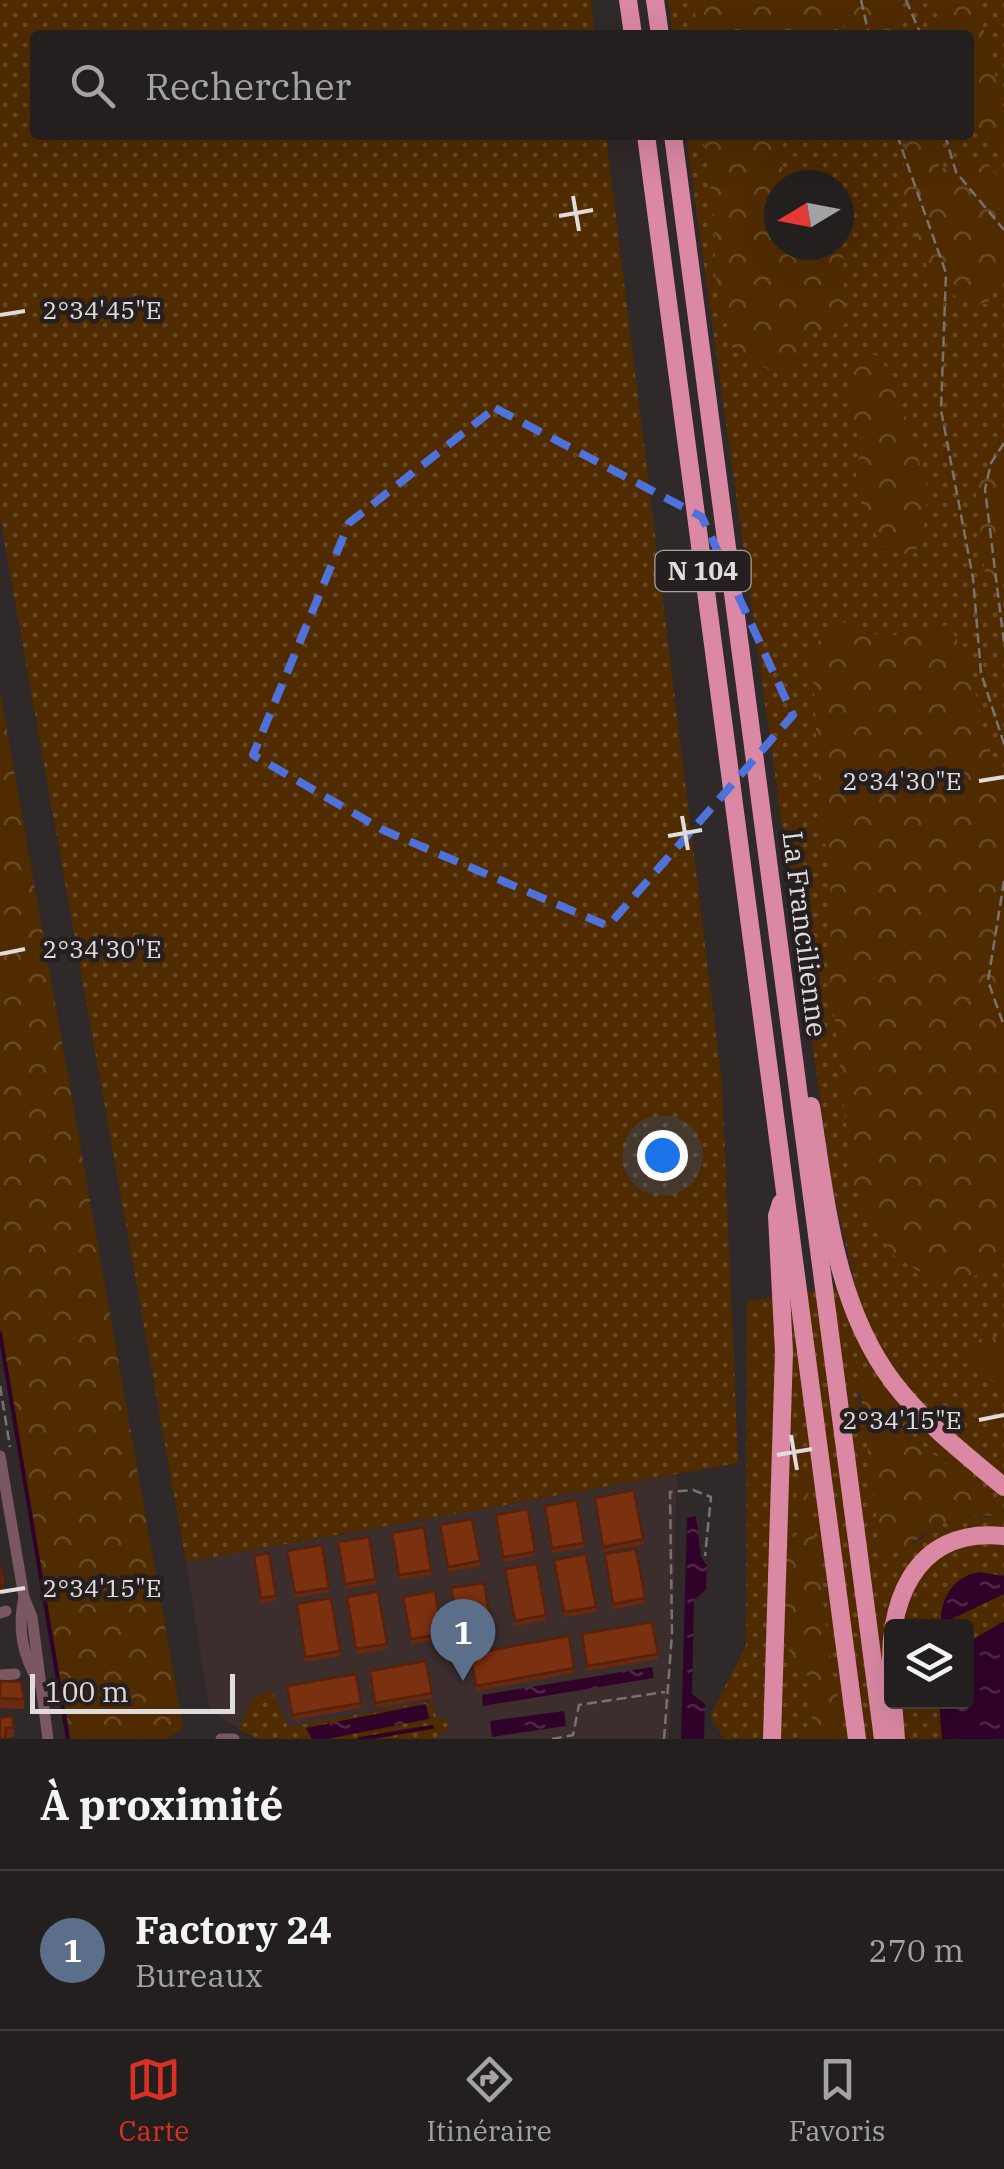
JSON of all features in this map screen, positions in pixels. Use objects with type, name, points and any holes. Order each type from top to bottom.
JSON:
[{"type":"highway","points":[[628,0],[632,30]]},
{"type":"highway","points":[[655,0],[659,30]]},
{"type":"highway","name":"La Francilienne","points":[[647,140],[857,1739]]},
{"type":"highway","name":"La Francilienne","points":[[674,140],[884,1739]]},
{"type":"highway","points":[[797,1086],[810,1105],[834,1244],[866,1338],[893,1383],[952,1444],[1004,1487]]},
{"type":"highway","points":[[772,1739],[784,1352],[777,1216],[786,1188]]},
{"type":"highway","points":[[895,1619],[910,1577],[944,1545],[986,1534],[1004,1536]]},
{"type":"highway","points":[[894,1709],[896,1739]]},
{"type":"street","points":[[0,1456],[24,1598],[19,1618],[27,1664],[39,1683],[48,1739]]},
{"type":"street","points":[[0,1675],[15,1674]]},
{"type":"street","points":[[221,1739],[234,1739]]},
{"type":"path","points":[[861,0],[868,30]]},
{"type":"path","points":[[906,0],[919,30]]},
{"type":"path","points":[[899,140],[946,273],[942,410],[973,578],[981,673],[1004,744]]},
{"type":"path","points":[[946,140],[956,172],[1004,230]]},
{"type":"path","points":[[1004,443],[990,462],[985,489],[1004,643]]},
{"type":"path","points":[[1004,881],[988,981],[1004,1026]]},
{"type":"path","points":[[664,1739],[672,1634],[670,1492],[693,1490],[711,1497],[705,1556]]},
{"type":"path","points":[[552,1739],[573,1735],[579,1704],[666,1692]]},
{"type":"highlighted area","points":[[495,408],[702,517],[793,715],[608,926],[383,830],[253,755],[349,523]]},
{"type":"shaded area","points":[[677,1474],[669,1739],[258,1739],[210,1711],[186,1562]]},
{"type":"green space","points":[[0,0],[591,0],[594,30],[30,30],[30,140],[607,140],[722,1084],[738,1463],[186,1562],[0,517]]},
{"type":"green space","points":[[668,0],[1004,0],[1004,1511],[906,1432],[880,1389],[857,1393],[867,1441],[913,1545],[952,1516],[1004,1517],[1004,1576],[977,1574],[959,1581],[947,1597],[943,1619],[884,1619],[884,1709],[940,1709],[942,1739],[841,1739],[807,1482],[796,1483],[799,1531],[784,1554],[785,1645],[807,1674],[813,1728],[806,1739],[724,1739],[710,1716],[746,1646],[747,1301],[855,1284],[832,1185],[687,140],[974,140],[974,30],[672,30]]},
{"type":"green space","points":[[697,0],[892,0],[904,30],[849,30],[840,23],[838,30],[694,30]]},
{"type":"green space","points":[[931,0],[976,0],[1004,109],[1004,155],[974,132],[974,30],[943,30]]},
{"type":"green space","points":[[704,140],[783,140],[779,162],[784,170],[764,170],[764,260],[843,260],[845,324],[833,335],[809,327],[794,364],[773,372],[733,349],[715,274],[714,211]]},
{"type":"green space","points":[[906,140],[936,140],[939,169],[983,158],[1004,183],[1004,273],[1000,269],[988,304],[965,302],[932,282],[902,188]]},
{"type":"green space","points":[[875,354],[894,377],[928,491],[922,544],[909,555],[883,546],[863,512],[856,476],[860,448],[848,396],[854,367]]},
{"type":"green space","points":[[1004,456],[1004,584],[986,581],[975,485]]},
{"type":"green space","points":[[835,617],[883,637],[947,625],[967,662],[988,743],[1004,781],[1004,1255],[962,1285],[928,1277],[894,1256],[866,1215],[852,1178],[829,969],[832,904],[819,791],[812,651]]},
{"type":"green space","points":[[0,691],[183,1728],[167,1739],[71,1739],[0,1332]]},
{"type":"green space","points":[[1004,1336],[1004,1390],[974,1367],[972,1340]]},
{"type":"green space","points":[[856,1361],[880,1389],[906,1432],[1004,1511],[1004,1517],[981,1515],[950,1520],[882,1558]]},
{"type":"green space","points":[[796,1482],[807,1482],[841,1739],[806,1739],[813,1728],[807,1674],[785,1645],[784,1554],[799,1531]]},
{"type":"green space","points":[[1004,1594],[1004,1621],[974,1639],[974,1619],[951,1619]]},
{"type":"green space","points":[[271,1689],[288,1727],[433,1701],[436,1718],[448,1720],[448,1729],[433,1739],[260,1739],[239,1730],[251,1700]]},
{"type":"water","points":[[696,1516],[701,1557],[707,1565],[706,1590],[694,1600],[692,1694],[705,1704],[704,1739],[681,1739],[687,1518]]},
{"type":"water","points":[[970,1574],[1004,1576],[1004,1594],[952,1619],[941,1619],[950,1590]]},
{"type":"water","points":[[1004,1621],[1004,1739],[942,1739],[940,1709],[974,1709],[974,1639]]},
{"type":"water","points":[[652,1667],[654,1678],[483,1706],[482,1695]]},
{"type":"water","points":[[426,1704],[429,1719],[327,1739],[312,1739],[306,1728]]},
{"type":"water","points":[[564,1711],[566,1726],[492,1737],[490,1721]]},
{"type":"building","points":[[634,1490],[643,1539],[603,1547],[595,1498]]},
{"type":"building","points":[[577,1500],[584,1543],[552,1548],[545,1506]]},
{"type":"building","points":[[528,1509],[535,1552],[503,1557],[496,1515]]},
{"type":"building","points":[[472,1519],[480,1561],[448,1567],[440,1525]]},
{"type":"building","points":[[424,1527],[431,1570],[399,1575],[392,1533]]},
{"type":"building","points":[[369,1537],[376,1579],[345,1584],[338,1542]]},
{"type":"building","points":[[322,1545],[329,1588],[295,1593],[287,1551]]},
{"type":"building","points":[[636,1549],[645,1598],[613,1604],[605,1554]]},
{"type":"building","points":[[269,1553],[276,1596],[261,1598],[254,1556]]},
{"type":"building","points":[[586,1554],[596,1607],[564,1612],[554,1560]]},
{"type":"building","points":[[537,1564],[546,1615],[515,1621],[505,1569]]},
{"type":"building","points":[[484,1583],[491,1625],[459,1631],[451,1588]]},
{"type":"building","points":[[435,1591],[442,1634],[411,1639],[403,1597]]},
{"type":"building","points":[[378,1592],[387,1644],[356,1649],[347,1597]]},
{"type":"building","points":[[331,1598],[340,1651],[305,1657],[297,1604]]},
{"type":"building","points":[[652,1622],[658,1654],[587,1666],[582,1634]]},
{"type":"building","points":[[569,1636],[574,1668],[476,1686],[470,1654]]},
{"type":"building","points":[[426,1661],[432,1693],[375,1703],[370,1671]]},
{"type":"building","points":[[356,1674],[361,1703],[292,1715],[287,1686]]},
{"type":"building","points":[[0,1681],[21,1682],[24,1699],[0,1698]]},
{"type":"building","points":[[12,1716],[14,1727],[6,1728],[5,1739],[0,1739],[0,1718]]},
{"type":"waterway","points":[[0,1333],[68,1739]]},
{"type":"waterway","points":[[360,1739],[432,1727]]},
{"type":"place","name":"Factory 24","points":[[463,1681]]}]
